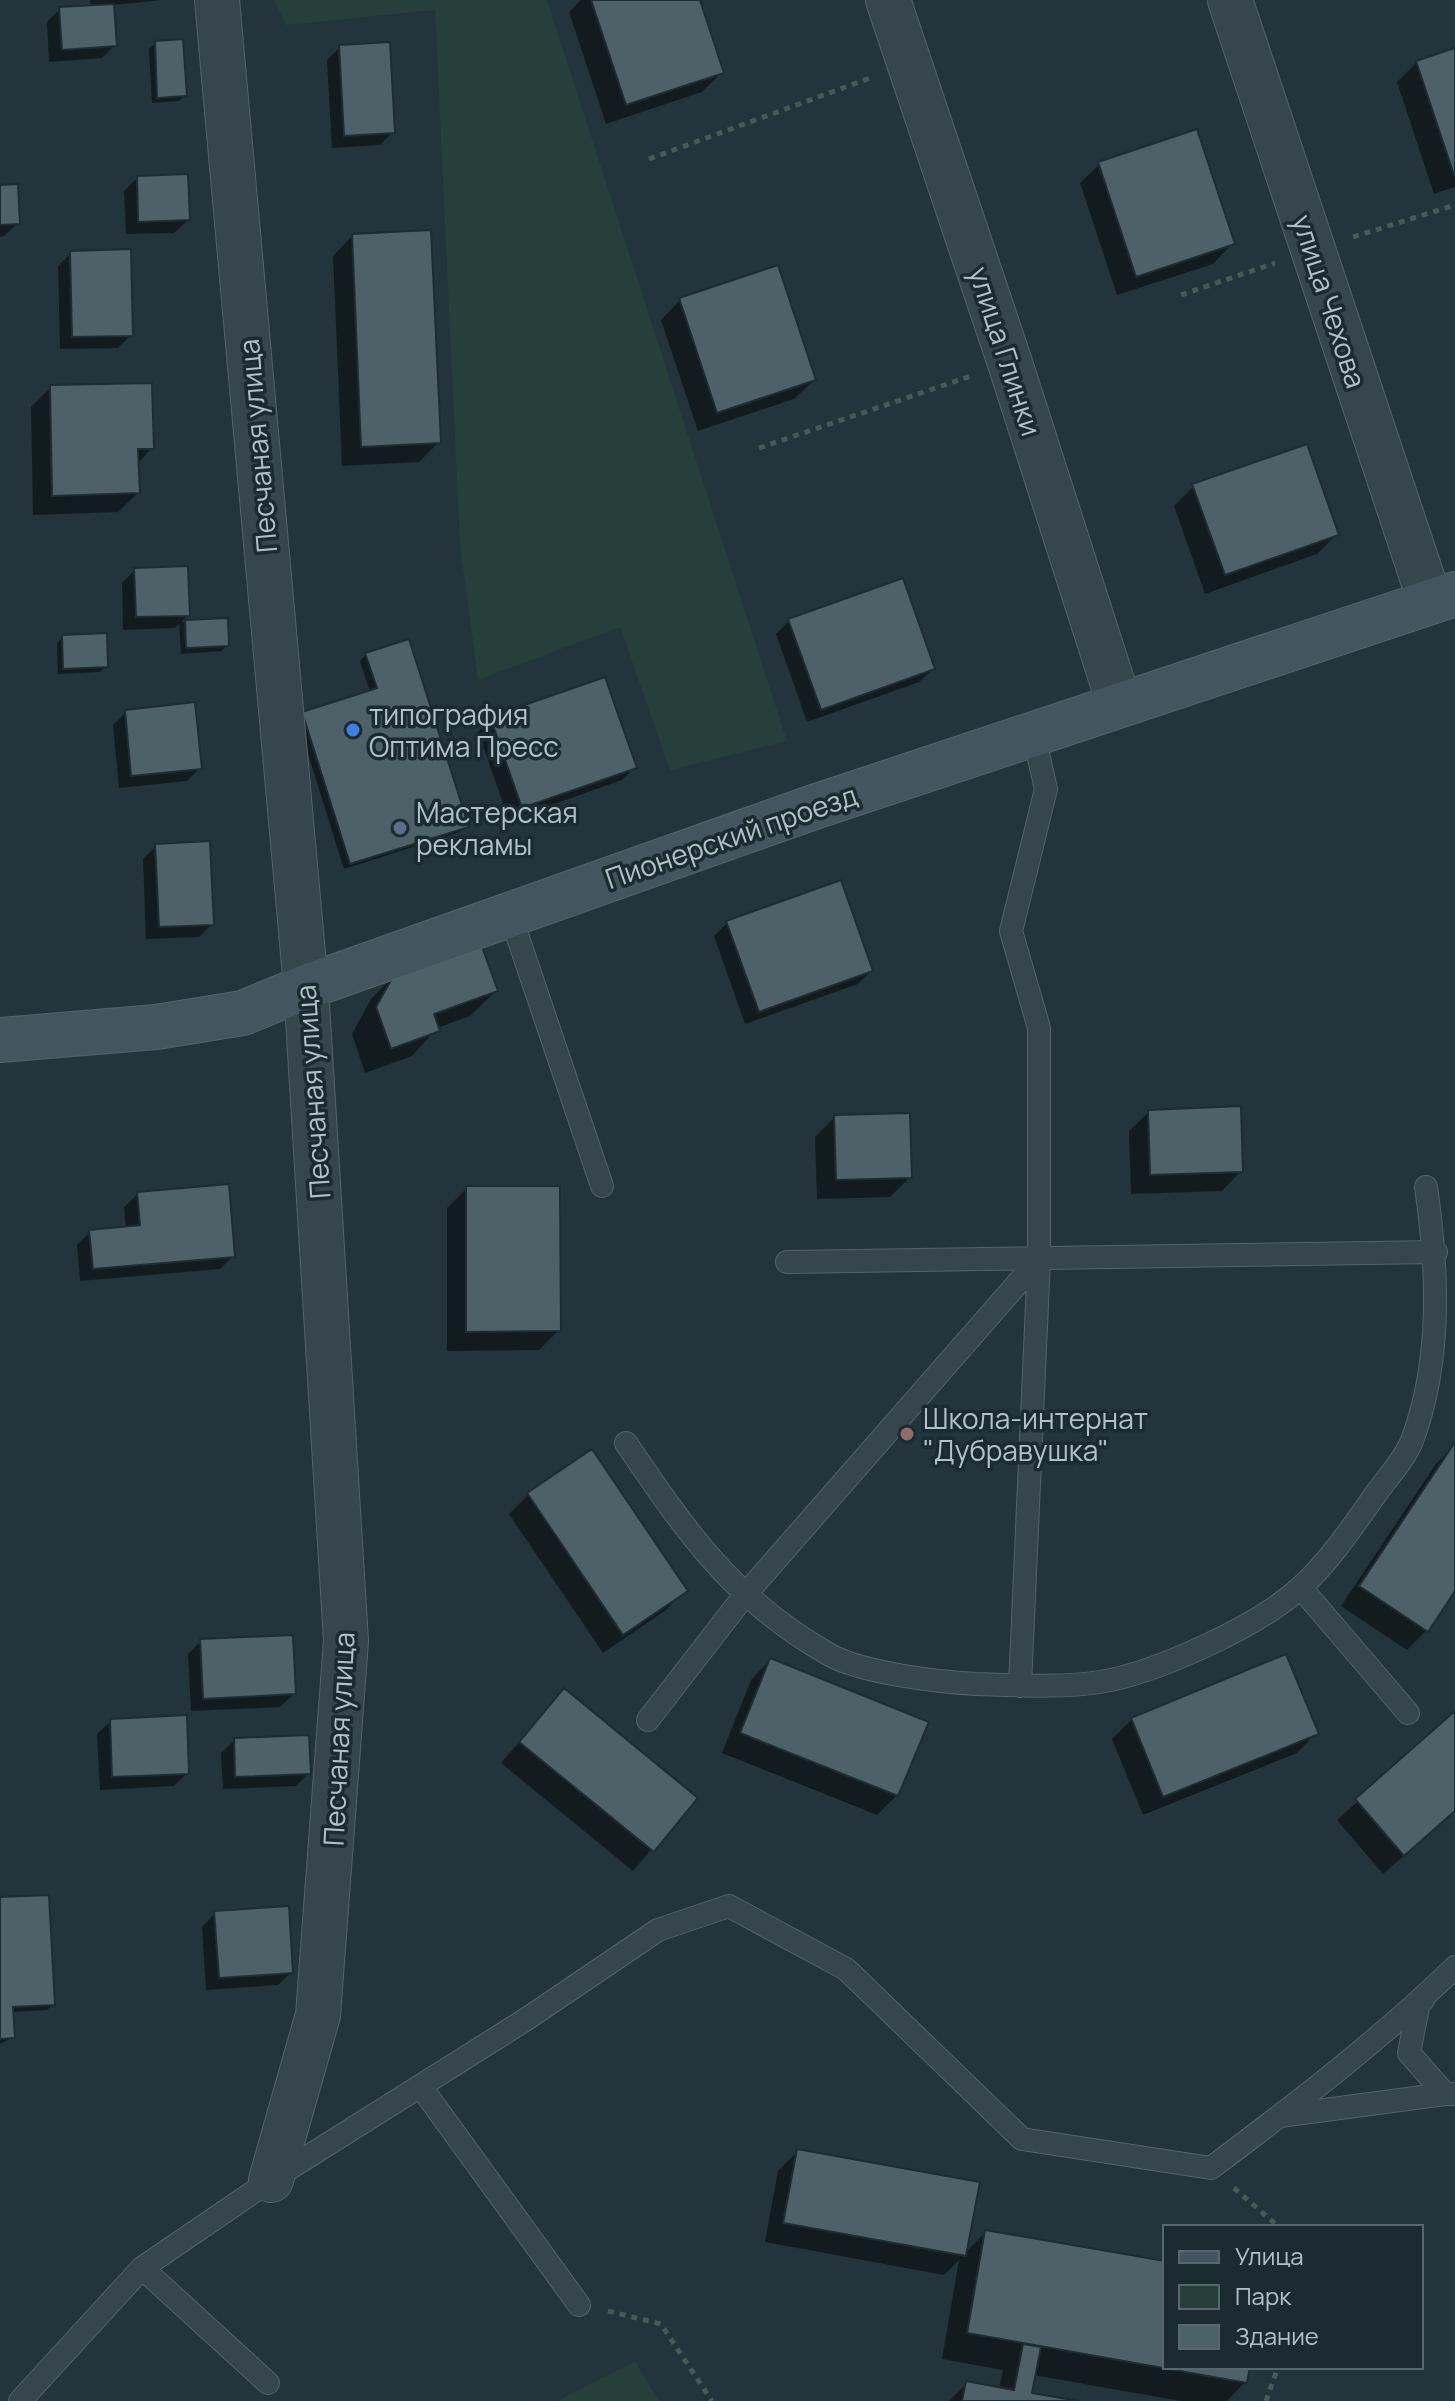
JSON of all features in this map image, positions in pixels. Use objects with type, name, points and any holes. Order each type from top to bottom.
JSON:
[{"type":"street","name":"Песчаная улица","points":[[217,0],[306,987],[346,1641],[318,2015],[271,2180]]},
{"type":"street","name":"улица Глинки","points":[[888,0],[1010,363],[1119,703]]},
{"type":"street","name":"улица Чехова","points":[[1230,0],[1442,598]]},
{"type":"street","name":"Пионерский проезд","points":[[0,1040],[156,1027],[243,1013],[306,987],[510,914],[1033,732],[1442,598]]},
{"type":"lane","points":[[1020,1686],[1039,1259],[1039,1028],[1011,931],[1046,789],[1033,732]]},
{"type":"lane","points":[[510,914],[602,1186]]},
{"type":"lane","points":[[626,1443],[684,1530],[744,1596],[833,1656],[929,1682],[1020,1686],[1101,1682],[1176,1657],[1247,1625],[1301,1588],[1358,1519],[1412,1441],[1433,1355],[1436,1252],[1426,1187]]},
{"type":"lane","points":[[787,1262],[1436,1252]]},
{"type":"lane","points":[[648,1720],[744,1596],[1039,1259]]},
{"type":"lane","points":[[1301,1588],[1408,1713]]},
{"type":"lane","points":[[20,2401],[142,2268],[271,2180],[421,2087],[658,1930],[729,1906],[846,1969],[1022,2139],[1211,2168],[1419,2002],[1455,1967]]},
{"type":"lane","points":[[1450,2094],[1409,2053],[1419,2002],[1455,1981]]},
{"type":"lane","points":[[421,2087],[579,2305]]},
{"type":"lane","points":[[1280,2116],[1450,2094]]},
{"type":"lane","points":[[142,2268],[268,2383]]},
{"type":"path","points":[[649,159],[910,63]]},
{"type":"path","points":[[759,448],[1010,363]]},
{"type":"path","points":[[1211,2168],[1277,2225]]},
{"type":"path","points":[[579,2305],[661,2324],[712,2401]]},
{"type":"path","points":[[1266,2401],[1277,2369]]},
{"type":"green space","points":[[274,0],[547,0],[787,741],[670,770],[620,627],[478,680],[460,545],[435,10],[286,25]]},
{"type":"green space","points":[[635,2361],[659,2401],[557,2401]]},
{"type":"building","points":[[591,0],[700,0],[724,73],[626,105]]},
{"type":"building","points":[[114,4],[117,46],[62,50],[59,7]]},
{"type":"building","points":[[183,39],[187,96],[157,98],[155,41]]},
{"type":"building","points":[[390,42],[395,133],[344,136],[339,45]]},
{"type":"building","points":[[1455,48],[1455,175],[1454,175],[1416,61]]},
{"type":"building","points":[[1197,129],[1235,244],[1136,277],[1098,162]]},
{"type":"building","points":[[188,174],[190,220],[138,222],[137,176]]},
{"type":"building","points":[[18,184],[20,224],[0,225],[0,185]]},
{"type":"building","points":[[431,230],[441,443],[361,447],[352,234]]},
{"type":"building","points":[[131,249],[133,336],[72,337],[70,251]]},
{"type":"building","points":[[778,265],[816,380],[717,413],[679,298]]},
{"type":"building","points":[[152,383],[154,449],[138,449],[140,493],[52,496],[50,385]]},
{"type":"building","points":[[1307,444],[1339,535],[1225,575],[1192,484]]},
{"type":"building","points":[[188,566],[190,616],[136,617],[134,568]]},
{"type":"building","points":[[903,578],[935,669],[821,710],[788,619]]},
{"type":"building","points":[[228,618],[229,646],[186,648],[185,620]]},
{"type":"building","points":[[107,633],[108,667],[63,669],[62,635]]},
{"type":"building","points":[[409,639],[469,827],[350,864],[302,712],[377,688],[365,653]]},
{"type":"building","points":[[605,677],[637,768],[522,808],[490,717]]},
{"type":"building","points":[[195,702],[202,769],[131,776],[125,710]]},
{"type":"building","points":[[210,841],[214,925],[159,927],[155,844]]},
{"type":"building","points":[[841,880],[873,971],[759,1012],[726,921]]},
{"type":"building","points":[[480,941],[498,991],[434,1014],[440,1031],[391,1049],[376,1007],[396,971]]},
{"type":"building","points":[[1241,1106],[1243,1172],[1150,1175],[1148,1110]]},
{"type":"building","points":[[910,1113],[912,1178],[836,1180],[834,1115]]},
{"type":"building","points":[[229,1184],[235,1257],[93,1269],[89,1230],[140,1225],[137,1192]]},
{"type":"building","points":[[466,1186],[560,1186],[561,1331],[466,1332]]},
{"type":"building","points":[[1455,1442],[1455,1591],[1428,1632],[1359,1586]]},
{"type":"building","points":[[592,1449],[688,1591],[623,1635],[527,1493]]},
{"type":"building","points":[[293,1635],[296,1694],[203,1699],[200,1639]]},
{"type":"building","points":[[1286,1654],[1319,1734],[1163,1797],[1131,1718]]},
{"type":"building","points":[[770,1658],[929,1722],[898,1796],[740,1733]]},
{"type":"building","points":[[564,1688],[698,1798],[654,1852],[519,1742]]},
{"type":"building","points":[[1455,1711],[1455,1811],[1404,1856],[1355,1799]]},
{"type":"building","points":[[187,1715],[189,1774],[112,1777],[110,1719]]},
{"type":"building","points":[[309,1735],[311,1774],[235,1777],[234,1738]]},
{"type":"building","points":[[49,1895],[55,2005],[13,2007],[15,2038],[0,2039],[0,1897]]},
{"type":"building","points":[[289,1906],[293,1973],[219,1978],[214,1911]]},
{"type":"building","points":[[797,2149],[980,2182],[966,2256],[783,2223]]},
{"type":"building","points":[[985,2230],[1163,2261],[1163,2368],[967,2333]]},
{"type":"building","points":[[1023,2344],[1041,2347],[1032,2393],[1078,2401],[962,2401],[966,2381],[1014,2390]]},
{"type":"building","points":[[1169,2369],[1250,2369],[1247,2383]]},
{"type":"place","name":"типография Оптима Пресс","points":[[353,730]]},
{"type":"place","name":"Мастерская рекламы","points":[[400,828]]},
{"type":"place","name":"Школа-интернат \"Дубравушка\"","points":[[907,1434]]}]
